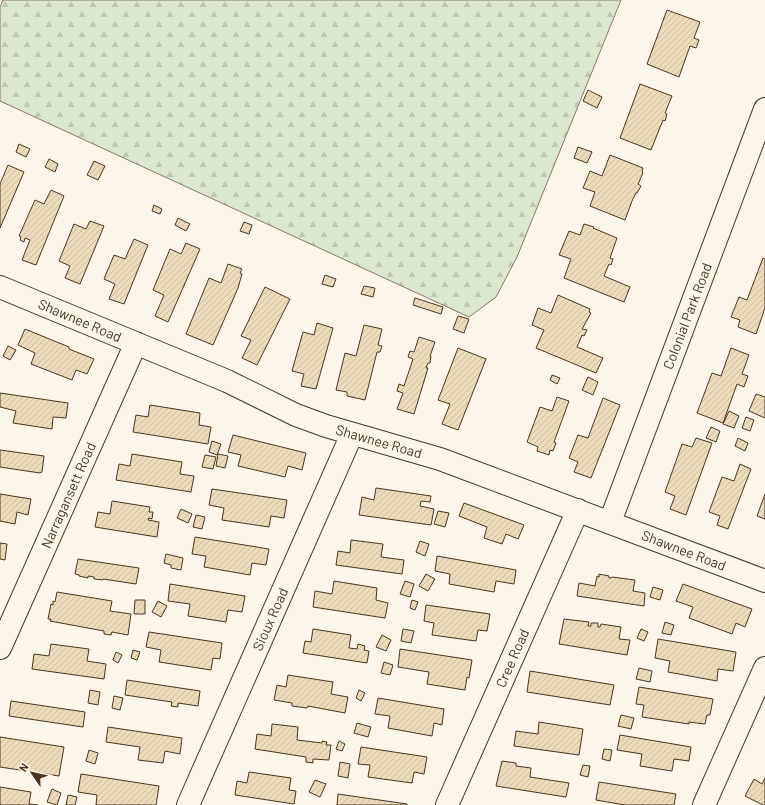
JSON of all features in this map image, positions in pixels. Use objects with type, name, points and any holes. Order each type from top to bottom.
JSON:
[{"type":"street","name":"Colonial Park Road","points":[[610,522],[765,109]]},
{"type":"street","name":"Shawnee Road","points":[[0,286],[227,381],[296,415],[352,434],[440,459],[765,581]]},
{"type":"street","name":"Narragansett Road","points":[[0,648],[136,343]]},
{"type":"street","name":"Sioux Road","points":[[188,805],[352,434]]},
{"type":"street","name":"Cree Road","points":[[446,805],[578,510]]},
{"type":"street","points":[[704,805],[765,668]]},
{"type":"green space","points":[[3,0],[621,0],[517,257],[496,297],[469,317],[0,101],[0,7]]},
{"type":"building","points":[[667,10],[700,22],[694,38],[699,40],[696,48],[690,46],[679,77],[647,64]]},
{"type":"building","points":[[640,84],[672,96],[665,113],[667,114],[665,121],[663,120],[651,150],[620,138]]},
{"type":"building","points":[[588,90],[602,97],[597,108],[583,101]]},
{"type":"building","points":[[19,144],[30,149],[26,157],[16,152]]},
{"type":"building","points":[[578,147],[592,152],[587,163],[574,158]]},
{"type":"building","points":[[610,155],[643,168],[643,173],[638,184],[641,186],[632,201],[625,220],[590,206],[595,192],[583,188],[590,171],[602,176]]},
{"type":"building","points":[[49,159],[58,164],[55,172],[45,167]]},
{"type":"building","points":[[94,161],[105,166],[98,180],[87,175]]},
{"type":"building","points":[[8,165],[24,172],[0,228],[0,184]]},
{"type":"building","points":[[51,190],[64,196],[36,265],[22,260],[30,240],[25,238],[24,242],[20,240],[21,237],[19,236],[35,200],[44,204]]},
{"type":"building","points":[[154,205],[162,209],[160,214],[152,211]]},
{"type":"building","points":[[178,218],[190,224],[186,231],[175,225]]},
{"type":"building","points":[[90,221],[104,226],[80,284],[65,278],[70,266],[59,261],[74,224],[86,229]]},
{"type":"building","points":[[244,222],[252,225],[249,234],[240,231]]},
{"type":"building","points":[[584,224],[617,238],[610,258],[613,259],[611,265],[609,264],[604,276],[630,287],[624,302],[564,278],[571,259],[559,255],[569,231],[580,235]]},
{"type":"building","points":[[134,239],[148,245],[124,304],[109,299],[115,284],[104,279],[114,255],[125,259]]},
{"type":"building","points":[[186,243],[200,249],[168,322],[155,316],[164,295],[153,290],[170,249],[181,254]]},
{"type":"building","points":[[763,258],[765,259],[765,308],[756,334],[738,327],[740,320],[731,317],[739,297],[747,300]]},
{"type":"building","points":[[228,264],[242,269],[240,273],[242,274],[238,288],[213,345],[186,334],[209,278],[221,283]]},
{"type":"building","points":[[325,275],[336,279],[333,287],[322,284]]},
{"type":"building","points":[[364,286],[375,288],[373,297],[361,294]]},
{"type":"building","points":[[265,287],[290,299],[257,365],[242,358],[251,340],[241,336]]},
{"type":"building","points":[[558,295],[590,309],[589,312],[591,313],[582,329],[587,330],[584,336],[582,335],[577,347],[603,358],[596,373],[536,348],[544,330],[532,325],[538,308],[551,313]]},
{"type":"building","points":[[415,298],[443,307],[441,314],[413,305]]},
{"type":"building","points":[[458,316],[469,319],[464,333],[453,329]]},
{"type":"building","points":[[317,323],[333,328],[316,389],[301,386],[304,374],[292,371],[303,332],[314,335]]},
{"type":"building","points":[[364,325],[382,329],[378,345],[382,346],[380,352],[377,352],[365,400],[347,396],[347,392],[336,390],[345,353],[356,356]]},
{"type":"building","points":[[25,329],[94,359],[87,374],[76,370],[72,380],[31,364],[35,353],[18,345]]},
{"type":"building","points":[[419,337],[435,342],[430,356],[430,363],[428,363],[426,368],[428,368],[414,414],[397,409],[403,393],[397,391],[399,384],[404,386],[413,359],[408,357],[410,351],[414,352]]},
{"type":"building","points":[[8,346],[16,350],[10,360],[3,356]]},
{"type":"building","points":[[458,348],[486,359],[458,430],[442,424],[450,404],[438,400]]},
{"type":"building","points":[[731,348],[749,355],[742,374],[748,376],[744,387],[737,384],[723,423],[697,413],[712,373],[721,376]]},
{"type":"building","points":[[552,375],[560,378],[557,384],[550,380]]},
{"type":"building","points":[[588,377],[598,382],[593,395],[582,390]]},
{"type":"building","points":[[0,393],[68,403],[66,418],[53,417],[52,429],[13,423],[16,411],[0,407]]},
{"type":"building","points":[[756,394],[765,397],[765,418],[749,411]]},
{"type":"building","points":[[557,397],[569,401],[554,442],[556,443],[553,451],[550,450],[549,455],[537,451],[538,447],[527,442],[540,407],[552,411]]},
{"type":"building","points":[[603,398],[620,405],[591,478],[574,472],[578,462],[569,458],[578,435],[588,438]]},
{"type":"building","points":[[150,405],[200,413],[199,425],[211,427],[208,444],[133,432],[136,415],[148,417]]},
{"type":"building","points":[[729,411],[739,416],[734,428],[723,424]]},
{"type":"building","points":[[746,417],[754,420],[750,431],[742,428]]},
{"type":"building","points":[[711,427],[720,431],[716,442],[706,438]]},
{"type":"building","points":[[233,435],[306,453],[302,470],[288,466],[285,477],[238,466],[241,455],[228,452]]},
{"type":"building","points":[[696,438],[712,443],[686,515],[670,509],[675,496],[665,492],[682,444],[692,447]]},
{"type":"building","points":[[738,438],[748,443],[745,451],[735,446]]},
{"type":"building","points":[[212,441],[221,444],[217,455],[209,452]]},
{"type":"building","points":[[0,450],[44,456],[42,472],[40,473],[0,467]]},
{"type":"building","points":[[132,454],[182,462],[180,474],[194,476],[191,492],[116,480],[119,464],[130,466]]},
{"type":"building","points":[[218,454],[228,456],[225,468],[216,466]]},
{"type":"building","points":[[205,455],[216,457],[213,469],[202,467]]},
{"type":"building","points":[[740,464],[751,469],[728,529],[717,525],[720,516],[709,512],[722,477],[734,481]]},
{"type":"building","points":[[376,488],[431,496],[430,502],[421,501],[420,506],[434,509],[431,525],[359,515],[362,497],[374,500]]},
{"type":"building","points":[[212,489],[287,500],[284,518],[271,516],[269,527],[222,520],[224,508],[209,505]]},
{"type":"building","points":[[0,494],[31,499],[28,515],[17,512],[15,524],[0,521]]},
{"type":"building","points":[[765,494],[765,519],[757,516]]},
{"type":"building","points":[[112,501],[150,507],[149,512],[153,512],[152,519],[149,518],[148,520],[159,522],[157,537],[95,527],[98,512],[110,514]]},
{"type":"building","points":[[464,503],[524,525],[518,539],[506,534],[502,544],[484,538],[487,527],[459,516]]},
{"type":"building","points":[[181,509],[192,514],[188,523],[177,518]]},
{"type":"building","points":[[438,511],[449,513],[445,527],[434,524]]},
{"type":"building","points":[[196,515],[205,517],[202,529],[193,527]]},
{"type":"building","points":[[195,537],[269,549],[266,565],[252,563],[250,575],[204,567],[206,556],[192,554]]},
{"type":"building","points":[[351,540],[383,544],[381,557],[404,560],[402,574],[336,565],[338,551],[350,553]]},
{"type":"building","points":[[420,541],[429,544],[425,556],[416,552]]},
{"type":"building","points":[[0,543],[7,544],[5,560],[0,559]]},
{"type":"building","points":[[166,554],[183,558],[181,570],[171,568],[171,565],[164,563]]},
{"type":"building","points":[[437,556],[516,570],[514,584],[496,581],[494,592],[449,584],[450,574],[435,571]]},
{"type":"building","points":[[78,559],[139,568],[136,584],[94,579],[94,577],[88,576],[88,578],[79,576],[75,574]]},
{"type":"building","points":[[426,574],[435,579],[428,591],[419,586]]},
{"type":"building","points":[[599,574],[609,576],[609,578],[612,577],[635,580],[633,591],[645,593],[644,606],[577,596],[579,583],[595,586],[597,576],[599,577]]},
{"type":"building","points":[[334,581],[377,588],[376,600],[388,603],[385,618],[313,607],[315,591],[332,594]]},
{"type":"building","points":[[405,581],[414,584],[410,597],[400,594]]},
{"type":"building","points":[[170,584],[245,596],[242,612],[228,610],[226,622],[188,616],[190,604],[168,601]]},
{"type":"building","points":[[683,584],[752,609],[745,627],[736,623],[732,634],[689,618],[693,607],[676,601]]},
{"type":"building","points":[[653,587],[663,590],[660,600],[650,597]]},
{"type":"building","points":[[57,592],[112,601],[110,611],[131,614],[128,635],[112,632],[111,635],[104,634],[104,631],[50,621],[51,619],[48,619],[51,604],[53,605],[53,601],[55,602]]},
{"type":"building","points":[[135,600],[145,600],[145,614],[134,614]]},
{"type":"building","points":[[412,600],[418,602],[415,610],[410,608]]},
{"type":"building","points":[[158,601],[167,606],[161,617],[152,612]]},
{"type":"building","points":[[426,605],[490,614],[487,631],[478,630],[476,641],[432,635],[434,623],[424,621]]},
{"type":"building","points":[[564,619],[589,622],[588,626],[591,626],[591,623],[598,623],[598,627],[600,627],[601,624],[621,627],[619,639],[630,640],[627,655],[559,644]]},
{"type":"building","points":[[665,622],[674,625],[671,635],[662,633]]},
{"type":"building","points":[[313,629],[351,635],[349,648],[357,649],[358,644],[365,646],[364,650],[369,651],[367,663],[303,653],[305,641],[311,642]]},
{"type":"building","points":[[403,629],[414,631],[411,643],[401,641]]},
{"type":"building","points":[[641,629],[648,632],[644,641],[637,638]]},
{"type":"building","points":[[149,632],[222,643],[220,659],[213,658],[211,670],[159,662],[161,650],[146,647]]},
{"type":"building","points":[[382,635],[391,640],[386,651],[376,647]]},
{"type":"building","points":[[658,639],[736,652],[733,671],[718,669],[717,681],[668,672],[670,661],[655,658]]},
{"type":"building","points":[[51,644],[89,649],[87,661],[106,664],[104,679],[32,669],[34,654],[49,656]]},
{"type":"building","points":[[400,649],[472,660],[465,690],[427,684],[429,672],[398,667]]},
{"type":"building","points":[[133,650],[140,652],[137,660],[131,658]]},
{"type":"building","points":[[116,652],[122,655],[118,663],[113,660]]},
{"type":"building","points":[[384,662],[393,665],[390,675],[381,673]]},
{"type":"building","points":[[639,668],[652,671],[650,682],[636,679]]},
{"type":"building","points":[[530,671],[614,685],[610,705],[527,692]]},
{"type":"building","points":[[288,675],[333,682],[331,694],[348,697],[345,713],[308,706],[307,708],[292,706],[292,703],[274,700],[277,685],[286,687]]},
{"type":"building","points":[[127,680],[200,691],[198,706],[178,703],[178,707],[171,706],[172,702],[125,695]]},
{"type":"building","points":[[639,687],[713,699],[710,715],[707,715],[705,724],[689,722],[689,724],[642,717],[644,705],[636,704]]},
{"type":"building","points":[[90,690],[100,692],[98,705],[88,703]]},
{"type":"building","points":[[359,690],[365,693],[361,701],[356,698]]},
{"type":"building","points":[[114,696],[123,698],[120,710],[112,708]]},
{"type":"building","points":[[378,698],[444,709],[442,725],[434,723],[432,736],[388,728],[390,716],[375,714]]},
{"type":"building","points":[[11,701],[85,712],[83,727],[9,716]]},
{"type":"building","points":[[621,715],[634,718],[631,729],[618,726]]},
{"type":"building","points":[[539,722],[583,729],[579,755],[514,746],[516,731],[538,734]]},
{"type":"building","points":[[357,723],[371,727],[368,737],[354,733]]},
{"type":"building","points":[[272,724],[298,727],[297,740],[322,743],[322,741],[327,742],[326,745],[331,745],[329,760],[313,759],[313,763],[306,762],[306,757],[255,749],[257,734],[271,736]]},
{"type":"building","points":[[108,727],[182,738],[180,754],[165,751],[163,763],[138,760],[140,747],[106,742]]},
{"type":"building","points":[[620,735],[691,747],[689,761],[674,759],[672,771],[640,766],[642,754],[617,750]]},
{"type":"building","points":[[0,737],[64,747],[59,776],[0,767]]},
{"type":"building","points":[[339,741],[345,744],[342,751],[336,749]]},
{"type":"building","points":[[361,747],[427,757],[424,774],[414,772],[412,783],[368,777],[370,765],[358,764]]},
{"type":"building","points":[[604,749],[612,750],[610,761],[602,759]]},
{"type":"building","points":[[89,750],[98,753],[95,764],[86,761]]},
{"type":"building","points":[[502,761],[516,763],[516,766],[531,768],[530,777],[569,783],[566,797],[496,786]]},
{"type":"building","points":[[340,762],[350,764],[348,778],[338,776]]},
{"type":"building","points":[[583,765],[590,766],[588,777],[580,775]]},
{"type":"building","points":[[249,772],[291,778],[289,790],[296,791],[294,804],[235,795],[237,781],[247,783]]},
{"type":"building","points":[[81,774],[159,786],[156,805],[96,805],[97,795],[78,792]]},
{"type":"building","points":[[765,778],[765,805],[763,805],[745,796],[754,779],[762,784]]},
{"type":"building","points":[[315,780],[326,784],[320,797],[309,792]]},
{"type":"building","points":[[599,782],[676,794],[674,805],[625,805],[596,800]]},
{"type":"building","points":[[0,787],[31,792],[29,804],[38,805],[0,805]]},
{"type":"building","points":[[52,789],[61,793],[57,805],[47,802]]},
{"type":"building","points":[[338,794],[407,804],[407,805],[337,805]]},
{"type":"building","points":[[68,795],[77,797],[75,805],[66,805]]}]
